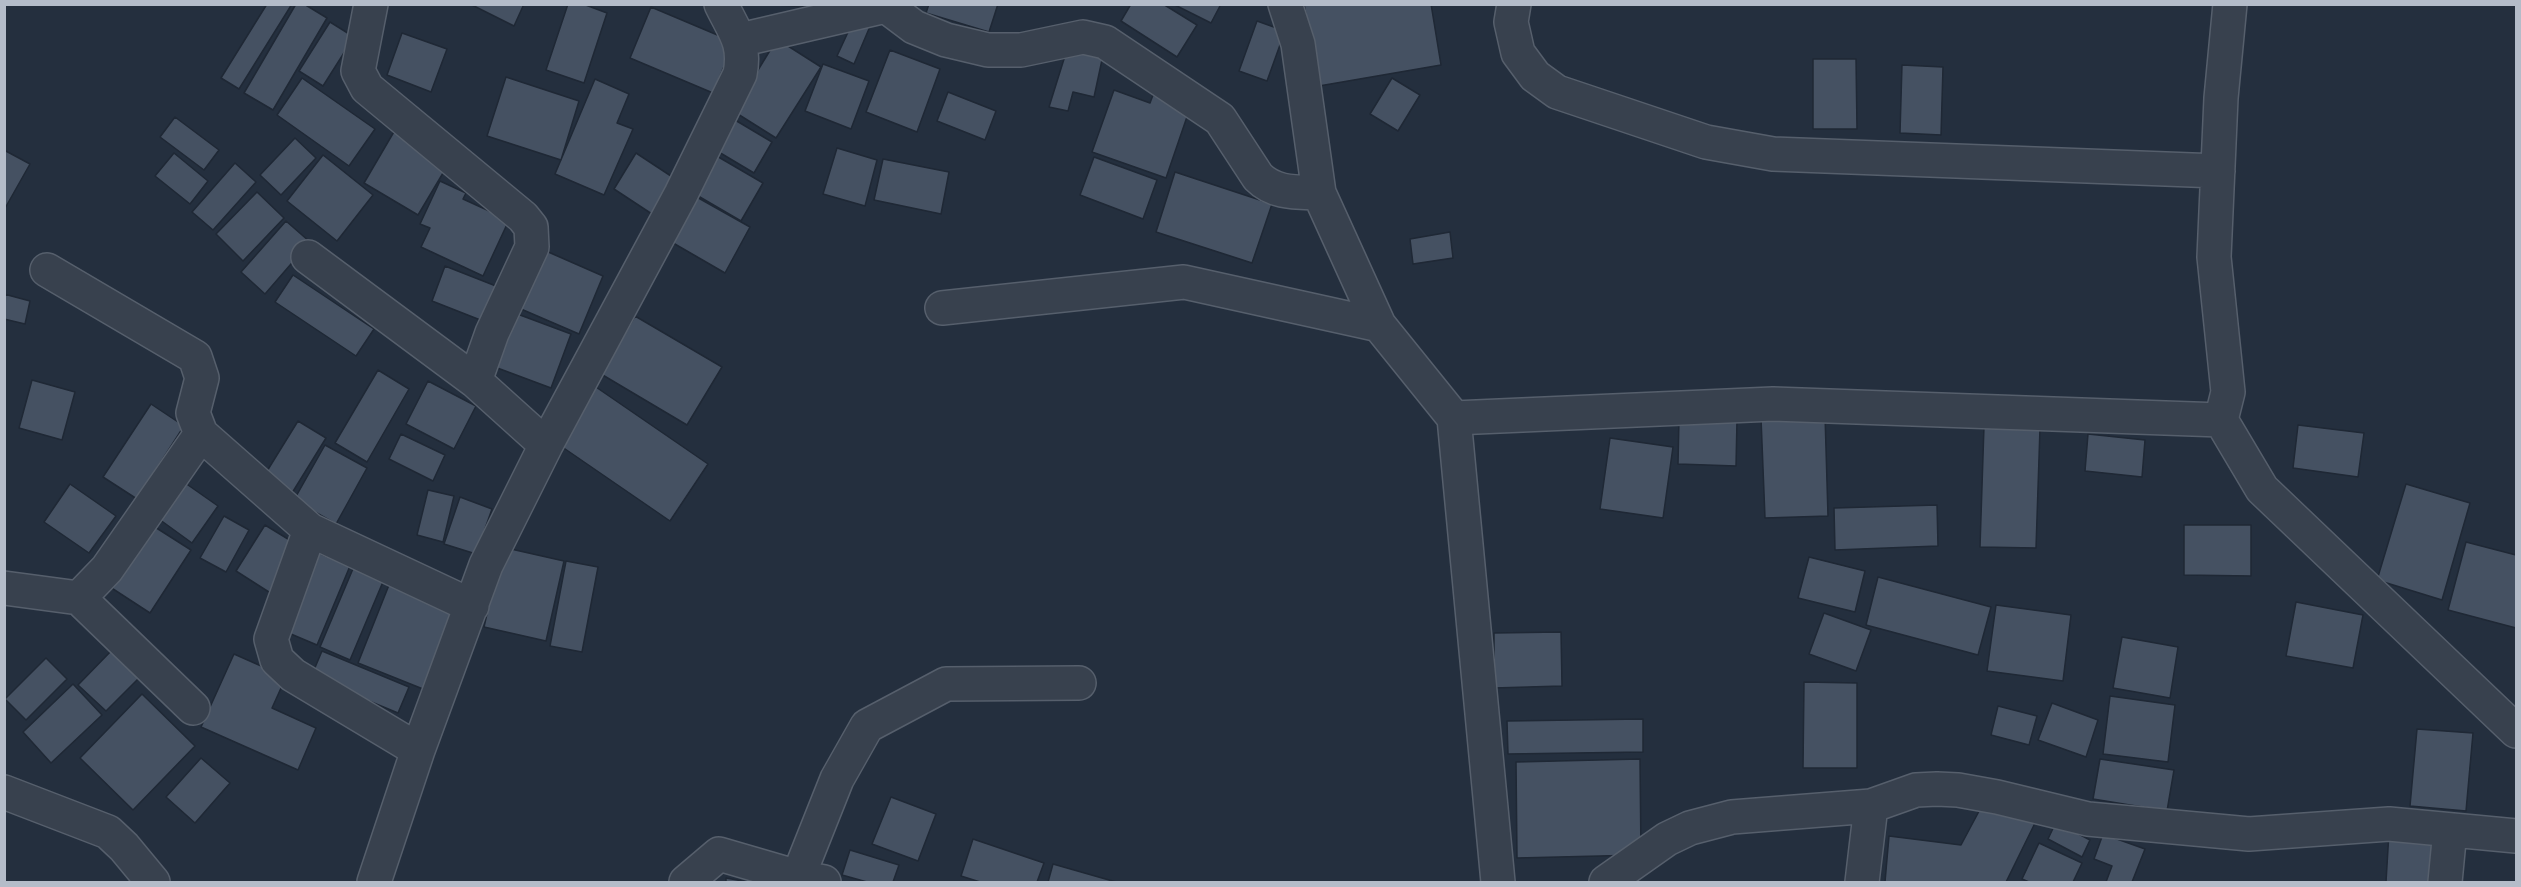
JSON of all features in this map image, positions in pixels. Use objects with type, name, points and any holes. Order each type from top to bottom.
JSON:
[{"type":"street","points":[[371,4],[358,71],[367,88],[531,226],[531,247],[492,333],[475,381]]},
{"type":"street","points":[[374,882],[418,750],[486,565],[546,445],[681,194],[740,74],[743,57],[740,40],[722,4]]},
{"type":"street","points":[[1285,4],[1298,44],[1319,193],[1379,325],[1454,418],[1498,882]]},
{"type":"street","points":[[1514,4],[1511,22],[1518,53],[1535,76],[1557,92],[1706,142],[1773,154],[2218,171]]},
{"type":"street","points":[[2230,4],[2221,98],[2214,257],[2224,406],[2262,489],[2517,731]]},
{"type":"street","points":[[740,40],[886,5],[914,27],[946,40],[988,50],[1021,50],[1083,37],[1105,42],[1220,119],[1258,177],[1266,185],[1280,190],[1319,193]]},
{"type":"street","points":[[308,257],[475,381],[546,445]]},
{"type":"street","points":[[47,270],[195,357],[202,378],[193,412],[201,434],[310,530],[472,606]]},
{"type":"street","points":[[942,308],[1184,282],[1379,325]]},
{"type":"street","points":[[1454,418],[1773,404],[2224,406]]},
{"type":"street","points":[[79,598],[107,569],[201,434]]},
{"type":"street","points":[[310,530],[271,639],[276,660],[293,675],[418,750]]},
{"type":"street","points":[[4,588],[79,598],[193,708]]},
{"type":"street","points":[[686,882],[719,854],[811,880],[837,778],[867,726],[946,684],[1079,683]]},
{"type":"street","points":[[1606,882],[1667,839],[1690,828],[1732,817],[1871,806],[1916,790],[1958,790],[2088,819],[2249,834],[2379,824],[2517,836]]},
{"type":"street","points":[[4,792],[108,832],[153,882]]},
{"type":"street","points":[[1862,882],[1871,806]]},
{"type":"street","points":[[2445,882],[2450,830]]},
{"type":"building","points":[[267,4],[292,4],[239,89],[221,78]]},
{"type":"building","points":[[296,4],[304,4],[327,18],[273,110],[244,93]]},
{"type":"building","points":[[470,4],[524,4],[514,26]]},
{"type":"building","points":[[568,4],[583,4],[607,13],[584,83],[546,70]]},
{"type":"building","points":[[763,4],[806,4],[806,7]]},
{"type":"building","points":[[929,4],[998,4],[989,32],[926,13]]},
{"type":"building","points":[[1131,4],[1163,4],[1197,25],[1177,57],[1121,21]]},
{"type":"building","points":[[1173,4],[1221,4],[1211,23]]},
{"type":"building","points":[[1304,4],[1431,4],[1441,65],[1319,86]]},
{"type":"building","points":[[651,7],[734,42],[713,93],[630,58]]},
{"type":"building","points":[[855,17],[871,24],[854,64],[837,56]]},
{"type":"building","points":[[1257,21],[1285,31],[1267,81],[1239,71]]},
{"type":"building","points":[[330,22],[354,37],[323,86],[299,71]]},
{"type":"building","points":[[402,33],[447,49],[431,92],[387,75]]},
{"type":"building","points":[[777,39],[821,67],[776,138],[733,111]]},
{"type":"building","points":[[1069,43],[1105,46],[1094,97],[1073,92],[1068,111],[1049,107]]},
{"type":"building","points":[[890,50],[940,69],[917,132],[866,112]]},
{"type":"building","points":[[1813,59],[1856,59],[1857,129],[1813,129]]},
{"type":"building","points":[[823,64],[869,81],[851,129],[805,111]]},
{"type":"building","points":[[1902,65],[1943,67],[1941,135],[1900,133]]},
{"type":"building","points":[[506,77],[579,101],[561,160],[487,136]]},
{"type":"building","points":[[302,78],[375,129],[349,166],[277,115]]},
{"type":"building","points":[[1392,78],[1420,95],[1398,131],[1370,114]]},
{"type":"building","points":[[595,79],[629,94],[617,123],[633,129],[604,195],[555,174]]},
{"type":"building","points":[[1114,90],[1150,103],[1153,95],[1190,108],[1166,178],[1092,152]]},
{"type":"building","points":[[948,92],[996,111],[985,140],[937,121]]},
{"type":"building","points":[[175,117],[219,150],[204,170],[160,137]]},
{"type":"building","points":[[730,117],[772,142],[754,173],[712,148]]},
{"type":"building","points":[[395,130],[449,163],[418,215],[364,183]]},
{"type":"building","points":[[295,138],[316,158],[281,195],[260,175]]},
{"type":"building","points":[[837,148],[877,160],[865,206],[823,194]]},
{"type":"building","points":[[4,150],[30,164],[4,210]]},
{"type":"building","points":[[174,153],[208,181],[190,204],[155,176]]},
{"type":"building","points":[[636,153],[677,180],[655,216],[614,189]]},
{"type":"building","points":[[323,155],[373,195],[337,241],[287,201]]},
{"type":"building","points":[[715,155],[763,183],[741,221],[693,193]]},
{"type":"building","points":[[1094,157],[1157,180],[1143,219],[1080,195]]},
{"type":"building","points":[[883,159],[949,172],[941,214],[874,200]]},
{"type":"building","points":[[235,163],[256,182],[213,230],[192,212]]},
{"type":"building","points":[[1175,172],[1272,204],[1252,263],[1156,232]]},
{"type":"building","points":[[440,181],[466,193],[463,199],[509,220],[483,276],[421,247],[430,228],[420,224]]},
{"type":"building","points":[[686,191],[750,227],[725,273],[661,236]]},
{"type":"building","points":[[257,192],[284,218],[243,261],[216,234]]},
{"type":"building","points":[[286,221],[310,242],[265,294],[241,272]]},
{"type":"building","points":[[1450,232],[1453,258],[1413,264],[1410,239]]},
{"type":"building","points":[[546,251],[603,276],[579,334],[521,309]]},
{"type":"building","points":[[445,266],[501,288],[488,323],[432,301]]},
{"type":"building","points":[[293,275],[374,329],[356,356],[275,302]]},
{"type":"building","points":[[4,294],[30,301],[25,324],[4,319]]},
{"type":"building","points":[[512,312],[571,334],[551,388],[492,366]]},
{"type":"building","points":[[635,316],[722,367],[687,425],[601,374]]},
{"type":"building","points":[[378,370],[409,389],[367,462],[335,443]]},
{"type":"building","points":[[32,380],[75,392],[62,440],[19,428]]},
{"type":"building","points":[[428,381],[476,406],[454,449],[406,424]]},
{"type":"building","points":[[593,385],[708,464],[670,521],[555,442]]},
{"type":"building","points":[[151,404],[184,426],[137,499],[103,477]]},
{"type":"building","points":[[1825,415],[1828,516],[1765,518],[1761,418]]},
{"type":"building","points":[[1679,418],[1737,420],[1736,466],[1678,464]]},
{"type":"building","points":[[298,421],[326,438],[292,493],[264,476]]},
{"type":"building","points":[[2298,425],[2364,433],[2358,477],[2293,468]]},
{"type":"building","points":[[1984,426],[2040,428],[2036,548],[1980,547]]},
{"type":"building","points":[[401,434],[445,455],[433,481],[389,459]]},
{"type":"building","points":[[2088,434],[2145,440],[2142,477],[2085,471]]},
{"type":"building","points":[[1610,438],[1673,447],[1663,518],[1600,509]]},
{"type":"building","points":[[325,445],[367,468],[336,524],[294,500]]},
{"type":"building","points":[[178,478],[218,506],[192,543],[152,514]]},
{"type":"building","points":[[70,484],[116,516],[89,553],[44,522]]},
{"type":"building","points":[[2406,484],[2470,503],[2442,600],[2377,580]]},
{"type":"building","points":[[428,490],[454,496],[443,542],[417,535]]},
{"type":"building","points":[[460,497],[492,509],[476,554],[444,544]]},
{"type":"building","points":[[1937,505],[1938,546],[1835,550],[1834,508]]},
{"type":"building","points":[[224,516],[249,530],[226,572],[200,558]]},
{"type":"building","points":[[147,522],[191,550],[150,613],[107,585]]},
{"type":"building","points":[[265,525],[301,547],[272,594],[236,571]]},
{"type":"building","points":[[2184,525],[2251,525],[2251,576],[2184,575]]},
{"type":"building","points":[[2466,542],[2516,555],[2516,628],[2448,610]]},
{"type":"building","points":[[502,547],[564,561],[546,641],[484,627]]},
{"type":"building","points":[[311,550],[350,566],[317,645],[279,629]]},
{"type":"building","points":[[1809,557],[1865,571],[1855,612],[1798,598]]},
{"type":"building","points":[[566,561],[598,567],[582,652],[550,646]]},
{"type":"building","points":[[355,564],[385,577],[350,660],[320,647]]},
{"type":"building","points":[[1878,577],[1991,607],[1978,655],[1866,625]]},
{"type":"building","points":[[389,585],[454,611],[423,689],[358,663]]},
{"type":"building","points":[[2296,602],[2363,615],[2353,668],[2286,656]]},
{"type":"building","points":[[1996,605],[2071,615],[2063,681],[1987,671]]},
{"type":"building","points":[[1824,613],[1871,630],[1856,671],[1809,654]]},
{"type":"building","points":[[1561,632],[1562,686],[1494,688],[1494,633]]},
{"type":"building","points":[[2122,637],[2178,647],[2170,698],[2113,688]]},
{"type":"building","points":[[114,648],[142,675],[106,711],[78,685]]},
{"type":"building","points":[[322,651],[409,687],[398,713],[311,677]]},
{"type":"building","points":[[234,654],[286,677],[272,708],[316,728],[298,770],[201,727]]},
{"type":"building","points":[[46,658],[67,679],[26,720],[5,699]]},
{"type":"building","points":[[1804,682],[1857,683],[1857,768],[1803,768]]},
{"type":"building","points":[[73,684],[102,715],[51,763],[23,732]]},
{"type":"building","points":[[142,694],[195,746],[133,810],[80,758]]},
{"type":"building","points":[[2110,696],[2175,705],[2168,762],[2103,754]]},
{"type":"building","points":[[2052,703],[2098,720],[2086,757],[2038,740]]},
{"type":"building","points":[[1998,706],[2037,716],[2029,745],[1991,735]]},
{"type":"building","points":[[1643,719],[1643,752],[1508,754],[1507,721]]},
{"type":"building","points":[[2417,729],[2473,733],[2466,811],[2410,806]]},
{"type":"building","points":[[201,758],[230,783],[195,823],[166,797]]},
{"type":"building","points":[[1640,759],[1641,855],[1517,858],[1516,762]]},
{"type":"building","points":[[2100,759],[2174,770],[2167,811],[2093,799]]},
{"type":"building","points":[[891,797],[936,814],[918,861],[872,844]]},
{"type":"building","points":[[1985,800],[2035,823],[2006,882],[1885,882],[1889,836],[1961,845]]},
{"type":"building","points":[[2056,822],[2090,840],[2082,857],[2048,839]]},
{"type":"building","points":[[2389,832],[2440,835],[2437,882],[2386,882]]},
{"type":"building","points":[[2103,834],[2145,849],[2132,882],[2106,882],[2112,866],[2094,859]]},
{"type":"building","points":[[973,839],[1044,863],[1037,882],[980,882],[961,876]]},
{"type":"building","points":[[2039,843],[2082,863],[2073,882],[2029,882],[2022,879]]},
{"type":"building","points":[[850,850],[899,865],[893,882],[867,882],[842,875]]},
{"type":"building","points":[[1053,864],[1116,882],[1048,882]]},
{"type":"building","points":[[726,878],[748,882],[726,882]]}]
